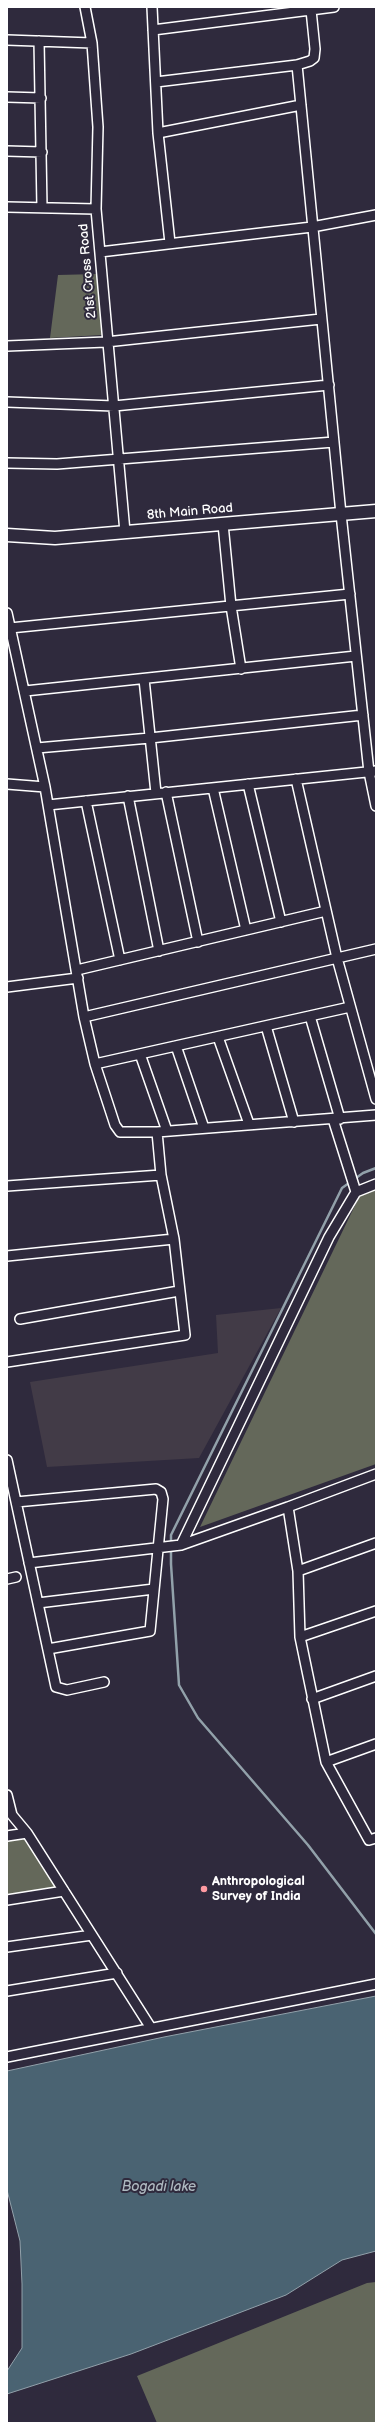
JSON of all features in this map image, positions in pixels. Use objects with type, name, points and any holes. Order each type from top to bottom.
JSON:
[{"type":"street","name":"21st Cross Road","points":[[86,7],[92,43],[98,127],[96,209],[106,342],[114,406],[125,532]]},
{"type":"street","points":[[152,7],[158,133],[170,243]]},
{"type":"street","points":[[153,30],[334,7]]},
{"type":"street","points":[[156,82],[297,65],[314,58],[311,10]]},
{"type":"street","points":[[7,40],[92,43]]},
{"type":"street","points":[[39,41],[42,208]]},
{"type":"street","points":[[297,65],[321,319],[356,656],[363,714],[373,771],[376,806]]},
{"type":"street","points":[[7,97],[41,98]]},
{"type":"street","points":[[158,133],[301,105]]},
{"type":"street","points":[[7,151],[42,152]]},
{"type":"street","points":[[7,207],[96,209]]},
{"type":"street","points":[[100,252],[312,227],[376,216]]},
{"type":"street","points":[[7,346],[106,342],[321,319]]},
{"type":"street","points":[[7,402],[114,406],[329,385]]},
{"type":"street","points":[[7,463],[58,464],[334,442]]},
{"type":"street","name":"8th Main Road","points":[[7,535],[55,538],[376,511]]},
{"type":"street","points":[[223,524],[231,606],[241,669]]},
{"type":"street","points":[[10,628],[350,594]]},
{"type":"street","points":[[7,613],[45,787],[78,974],[84,1017],[95,1064],[116,1125],[120,1132],[162,1131],[376,1115]]},
{"type":"street","points":[[25,691],[356,656]]},
{"type":"street","points":[[144,679],[150,738],[161,793],[198,942]]},
{"type":"street","points":[[37,748],[150,738],[363,714]]},
{"type":"street","points":[[48,805],[373,771]]},
{"type":"street","points":[[296,779],[337,958],[376,1100]]},
{"type":"street","points":[[7,784],[45,787]]},
{"type":"street","points":[[248,784],[281,922]]},
{"type":"street","points":[[213,788],[246,930]]},
{"type":"street","points":[[128,796],[159,951]]},
{"type":"street","points":[[86,800],[120,960]]},
{"type":"street","points":[[7,986],[78,974],[120,960],[326,911]]},
{"type":"street","points":[[84,1017],[376,949]]},
{"type":"street","points":[[95,1064],[350,1007]]},
{"type":"street","points":[[310,1016],[356,1192]]},
{"type":"street","points":[[266,1026],[294,1122]]},
{"type":"street","points":[[218,1037],[249,1124]]},
{"type":"street","points":[[176,1046],[204,1128]]},
{"type":"street","points":[[7,1362],[185,1336],[174,1239],[161,1175],[162,1131],[140,1054]]},
{"type":"street","points":[[7,1186],[161,1175]]},
{"type":"street","points":[[178,1546],[325,1244],[356,1192],[376,1184]]},
{"type":"street","points":[[7,1256],[174,1239]]},
{"type":"street","points":[[20,1319],[179,1291]]},
{"type":"street","points":[[7,1460],[56,1687],[67,1690],[104,1682]]},
{"type":"street","points":[[29,1563],[178,1546],[376,1474]]},
{"type":"street","points":[[16,1502],[156,1489],[162,1492],[161,1548],[154,1588],[150,1631],[48,1649]]},
{"type":"street","points":[[288,1507],[298,1571],[300,1637],[326,1762],[369,1840],[376,1838]]},
{"type":"street","points":[[298,1571],[376,1543]]},
{"type":"street","points":[[38,1603],[154,1588]]},
{"type":"street","points":[[300,1637],[376,1611]]},
{"type":"street","points":[[312,1698],[376,1676]]},
{"type":"street","points":[[326,1762],[376,1744]]},
{"type":"street","points":[[7,1795],[12,1815],[27,1833],[152,2028]]},
{"type":"street","points":[[7,1836],[27,1833]]},
{"type":"street","points":[[7,1900],[64,1891]]},
{"type":"street","points":[[7,1947],[92,1935]]},
{"type":"street","points":[[7,1991],[117,1972]]},
{"type":"street","points":[[7,2057],[376,1984]]},
{"type":"shaded area","points":[[281,1308],[199,1458],[47,1467],[30,1382],[218,1353],[216,1315]]},
{"type":"green space","points":[[97,274],[102,335],[50,338],[58,275]]},
{"type":"green space","points":[[376,1189],[376,1464],[200,1527],[360,1195]]},
{"type":"green space","points":[[27,1838],[60,1888],[7,1897],[7,1841]]},
{"type":"green space","points":[[376,2282],[376,2423],[157,2423],[137,2376],[367,2283]]},
{"type":"water","name":"Bogadi lake","points":[[376,1996],[376,2251],[342,2260],[286,2295],[131,2354],[7,2394],[7,2371],[22,2348],[22,2284],[20,2241],[7,2190],[7,2071],[164,2037]]},
{"type":"waterway","points":[[376,1168],[363,1173],[342,1188],[171,1535],[171,1564],[179,1685],[198,1718],[308,1845],[376,1934]]},
{"type":"place","name":"Anthropological Survey of India","points":[[204,1889]]}]
